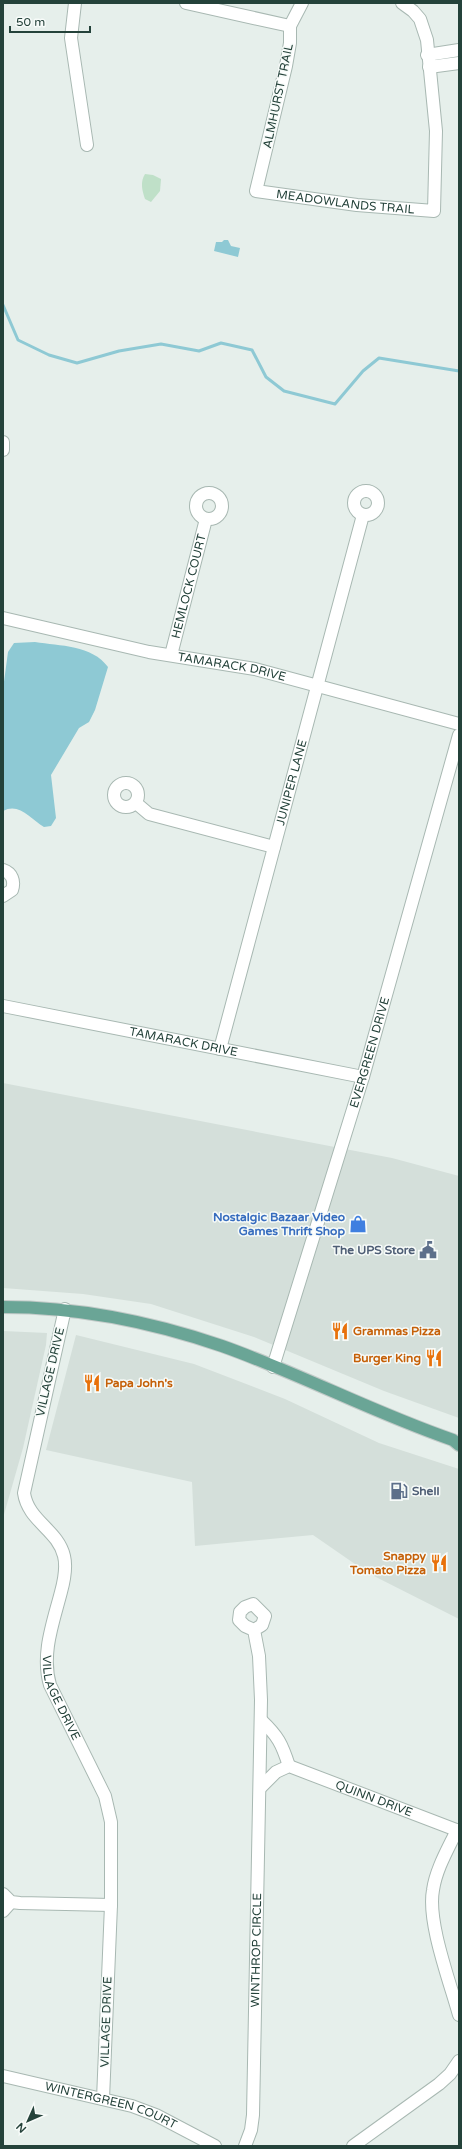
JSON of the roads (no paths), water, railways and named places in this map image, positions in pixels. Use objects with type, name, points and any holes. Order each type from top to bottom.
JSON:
[{"type":"main road","points":[[3,1306],[65,1309],[149,1325],[223,1347],[457,1441]]},
{"type":"street","points":[[75,3],[70,38],[87,145]]},
{"type":"street","points":[[186,3],[290,26]]},
{"type":"street","name":"ALMHURST TRAIL","points":[[256,191],[286,66],[290,43],[290,26],[302,3]]},
{"type":"street","points":[[402,3],[413,11],[420,19],[425,31],[429,67],[459,63]]},
{"type":"street","points":[[427,55],[459,50]]},
{"type":"street","name":"MEADOWLANDS TRAIL","points":[[256,191],[357,204],[434,211],[436,131],[429,67]]},
{"type":"street","points":[[3,442],[3,450]]},
{"type":"street","name":"JUNIPER LANE","points":[[220,1049],[319,685],[363,515]]},
{"type":"street","name":"HEMLOCK COURT","points":[[171,655],[206,519]]},
{"type":"street","name":"TAMARACK DRIVE","points":[[3,618],[149,652],[232,664],[319,685],[459,724]]},
{"type":"street","name":"EVERGREEN DRIVE","points":[[273,1367],[363,1077],[459,735]]},
{"type":"street","points":[[136,803],[150,814],[274,847]]},
{"type":"street","points":[[3,870],[10,874],[13,882],[12,890],[3,896]]},
{"type":"street","name":"TAMARACK DRIVE","points":[[3,1006],[363,1077]]},
{"type":"street","name":"VILLAGE DRIVE","points":[[65,1309],[24,1486],[24,1493],[29,1510],[51,1532],[64,1556],[64,1579],[47,1650],[46,1673],[50,1685],[109,1808],[112,1838],[111,1905],[103,2099]]},
{"type":"street","name":"WINTHROP CIRCLE","points":[[245,2146],[251,2130],[253,2115],[261,1752],[260,1672],[254,1630]]},
{"type":"street","points":[[260,1788],[276,1772],[288,1766],[282,1744],[275,1733],[261,1720]]},
{"type":"street","name":"QUINN DRIVE","points":[[288,1766],[458,1831]]},
{"type":"street","points":[[458,1831],[436,1874],[432,1891],[432,1904],[436,1931],[459,2015]]},
{"type":"street","points":[[6,1902],[111,1905]]},
{"type":"street","points":[[353,2146],[439,2084],[450,2074],[459,2061]]},
{"type":"street","name":"WINTERGREEN COURT","points":[[3,2076],[132,2106],[156,2115],[215,2146]]},
{"type":"water","points":[[224,240],[228,240],[231,246],[240,248],[238,257],[214,251],[216,242],[222,242]]},
{"type":"water","points":[[35,642],[84,650],[93,654],[108,667],[95,710],[89,722],[79,728],[51,775],[56,818],[51,826],[44,827],[20,810],[9,809],[3,811],[3,689],[8,652],[14,643]]},
{"type":"waterway","points":[[3,305],[18,340],[49,355],[77,363],[119,351],[161,344],[199,351],[221,343],[252,350],[266,377],[284,391],[335,404],[363,371],[379,358],[459,371]]},
{"type":"place","name":"Nostalgic Bazaar Video Games Thrift Shop","points":[[358,1224]]},
{"type":"place","name":"The UPS Store","points":[[428,1250]]},
{"type":"place","name":"Grammas Pizza","points":[[340,1331]]},
{"type":"place","name":"Burger King","points":[[434,1358]]},
{"type":"place","name":"Papa John's","points":[[92,1383]]},
{"type":"place","name":"Shell","points":[[399,1491]]},
{"type":"place","name":"Snappy Tomato Pizza","points":[[439,1563]]}]
